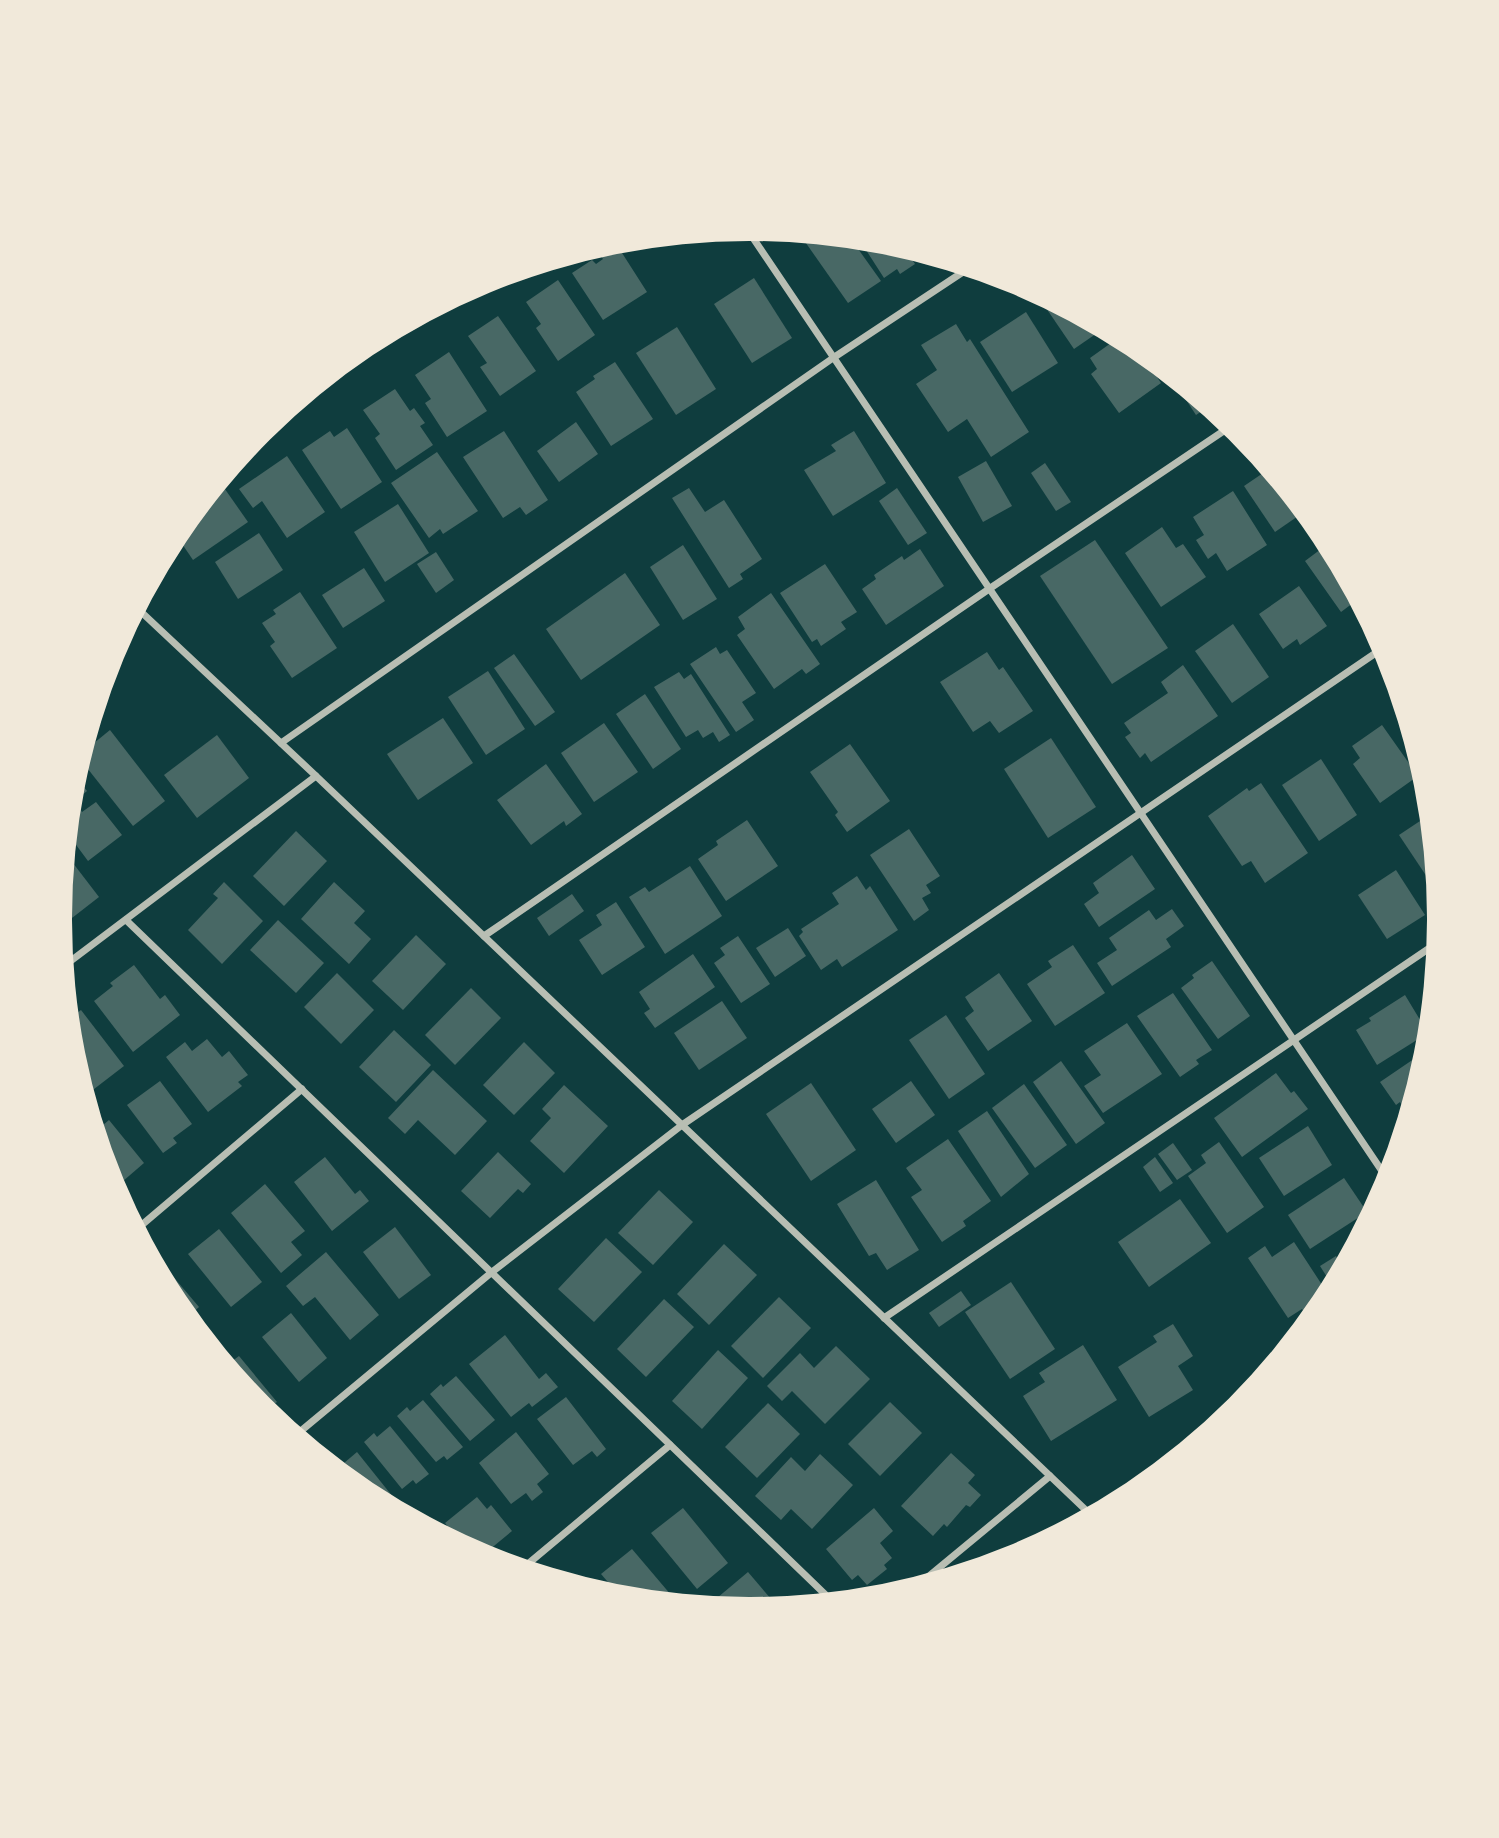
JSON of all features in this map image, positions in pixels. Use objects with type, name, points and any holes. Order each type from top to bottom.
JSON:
[{"type":"street","points":[[755,241],[1380,1168]]},
{"type":"street","points":[[281,743],[833,358],[959,275]]},
{"type":"street","points":[[484,936],[1221,433]]},
{"type":"street","points":[[144,615],[1083,1509]]},
{"type":"street","points":[[304,1430],[492,1272],[682,1125],[1373,655]]},
{"type":"street","points":[[73,959],[316,776]]},
{"type":"street","points":[[126,920],[823,1592]]},
{"type":"street","points":[[884,1318],[1426,950]]},
{"type":"street","points":[[144,1223],[302,1089]]},
{"type":"street","points":[[532,1561],[670,1445]]},
{"type":"street","points":[[935,1571],[1050,1476]]},
{"type":"building","points":[[807,244],[859,250],[881,281],[848,303]]},
{"type":"building","points":[[867,252],[913,261],[915,264],[900,274],[897,269],[884,278]]},
{"type":"building","points":[[622,253],[647,292],[603,320],[572,273],[592,260],[596,264]]},
{"type":"building","points":[[754,278],[792,338],[752,363],[714,304]]},
{"type":"building","points":[[558,280],[595,335],[558,361],[536,328],[541,324],[526,302]]},
{"type":"building","points":[[1048,310],[1094,335],[1074,349]]},
{"type":"building","points":[[1026,312],[1058,363],[1012,392],[980,342]]},
{"type":"building","points":[[498,316],[536,371],[500,396],[480,367],[487,363],[468,336]]},
{"type":"building","points":[[956,324],[967,342],[970,339],[1029,432],[991,457],[967,419],[948,432],[916,384],[937,370],[921,345]]},
{"type":"building","points":[[677,327],[716,389],[676,415],[636,353]]},
{"type":"building","points":[[1109,345],[1157,378],[1161,383],[1119,413],[1091,374],[1097,369],[1090,358]]},
{"type":"building","points":[[449,352],[487,411],[447,437],[425,403],[431,399],[415,375]]},
{"type":"building","points":[[615,362],[653,419],[611,446],[576,392],[595,379],[593,376]]},
{"type":"building","points":[[395,389],[410,411],[414,408],[425,423],[420,426],[433,445],[396,470],[375,438],[380,434],[363,410]]},
{"type":"building","points":[[1187,402],[1200,413],[1196,415]]},
{"type":"building","points":[[576,422],[598,454],[559,482],[537,451]]},
{"type":"building","points":[[347,428],[382,482],[341,509],[302,450],[330,431],[334,437]]},
{"type":"building","points":[[504,431],[548,500],[526,515],[520,507],[503,518],[463,457]]},
{"type":"building","points":[[854,431],[886,483],[833,516],[804,470],[836,451],[831,445]]},
{"type":"building","points":[[437,452],[478,511],[443,534],[440,529],[429,538],[391,483]]},
{"type":"building","points":[[287,456],[325,512],[287,538],[262,501],[253,508],[239,489]]},
{"type":"building","points":[[986,461],[1012,506],[983,522],[958,477]]},
{"type":"building","points":[[1045,463],[1071,502],[1056,511],[1031,473]]},
{"type":"building","points":[[1261,474],[1296,518],[1275,532],[1244,486]]},
{"type":"building","points":[[689,488],[705,512],[724,500],[762,559],[740,574],[743,579],[729,588],[672,498]]},
{"type":"building","points":[[897,488],[927,533],[908,545],[879,501]]},
{"type":"building","points":[[225,490],[248,522],[193,560],[184,546]]},
{"type":"building","points":[[1233,491],[1267,545],[1227,571],[1216,553],[1208,559],[1196,540],[1204,535],[1193,517]]},
{"type":"building","points":[[398,504],[429,553],[385,582],[354,532]]},
{"type":"building","points":[[1162,527],[1176,548],[1183,544],[1206,577],[1161,607],[1125,553]]},
{"type":"building","points":[[259,533],[283,570],[238,599],[215,562]]},
{"type":"building","points":[[1095,540],[1168,648],[1112,684],[1040,576]]},
{"type":"building","points":[[683,545],[717,599],[683,620],[650,567]]},
{"type":"building","points":[[920,549],[944,586],[886,625],[862,589],[876,579],[874,575],[902,556],[904,560]]},
{"type":"building","points":[[1318,551],[1350,605],[1341,612],[1305,561]]},
{"type":"building","points":[[436,552],[454,580],[436,593],[417,564]]},
{"type":"building","points":[[825,564],[857,612],[841,622],[846,629],[821,646],[817,639],[812,642],[780,593]]},
{"type":"building","points":[[364,568],[385,601],[343,628],[322,595]]},
{"type":"building","points":[[625,573],[660,625],[581,680],[546,629]]},
{"type":"building","points":[[1299,586],[1327,626],[1300,645],[1297,639],[1283,649],[1259,614]]},
{"type":"building","points":[[300,592],[337,648],[292,678],[270,646],[275,642],[262,623],[276,614],[273,610]]},
{"type":"building","points":[[771,593],[820,664],[806,674],[802,669],[774,689],[737,635],[745,629],[738,617]]},
{"type":"building","points":[[1233,624],[1269,677],[1232,703],[1195,651]]},
{"type":"building","points":[[716,647],[720,654],[727,650],[756,693],[742,702],[754,720],[736,732],[690,664]]},
{"type":"building","points":[[987,652],[999,670],[1003,667],[1033,711],[999,733],[990,721],[973,732],[940,682]]},
{"type":"building","points":[[514,654],[555,712],[535,726],[494,668]]},
{"type":"building","points":[[1183,665],[1218,716],[1151,762],[1145,753],[1140,758],[1125,737],[1131,733],[1124,723],[1168,693],[1161,682]]},
{"type":"building","points":[[488,671],[525,729],[486,755],[448,697]]},
{"type":"building","points":[[679,672],[684,679],[691,674],[730,735],[719,742],[713,732],[703,738],[698,730],[686,737],[654,687]]},
{"type":"building","points":[[645,694],[681,749],[653,769],[616,714]]},
{"type":"building","points":[[443,718],[473,763],[418,800],[387,754]]},
{"type":"building","points":[[604,723],[638,772],[594,802],[561,753]]},
{"type":"building","points":[[1382,725],[1408,762],[1412,780],[1380,803],[1353,764],[1360,758],[1352,746]]},
{"type":"building","points":[[110,730],[165,801],[133,826],[89,770],[96,742]]},
{"type":"building","points":[[217,735],[249,778],[197,818],[164,775]]},
{"type":"building","points":[[1051,738],[1096,807],[1048,838],[1004,769]]},
{"type":"building","points":[[850,744],[890,801],[847,832],[835,815],[838,812],[810,772]]},
{"type":"building","points":[[1321,759],[1357,815],[1319,841],[1282,785]]},
{"type":"building","points":[[546,764],[582,814],[566,826],[564,821],[531,845],[497,800]]},
{"type":"building","points":[[1261,783],[1308,853],[1265,883],[1251,861],[1242,866],[1208,816],[1247,788],[1249,791]]},
{"type":"building","points":[[96,802],[122,835],[88,861],[76,845],[78,831],[81,811]]},
{"type":"building","points":[[747,820],[778,866],[726,901],[698,859],[718,845],[716,841]]},
{"type":"building","points":[[1419,821],[1426,876],[1399,835]]},
{"type":"building","points":[[909,829],[940,876],[926,885],[931,893],[922,898],[929,910],[914,921],[870,855]]},
{"type":"building","points":[[296,831],[327,861],[284,906],[253,876]]},
{"type":"building","points":[[1132,855],[1155,889],[1099,927],[1084,904],[1099,893],[1093,883]]},
{"type":"building","points":[[74,865],[99,897],[72,918]]},
{"type":"building","points":[[690,866],[722,916],[665,954],[629,897],[645,887],[649,892]]},
{"type":"building","points":[[1396,870],[1425,915],[1387,939],[1358,895]]},
{"type":"building","points":[[857,876],[866,890],[870,886],[898,930],[842,967],[837,959],[821,970],[799,936],[803,932],[801,929],[839,904],[832,893]]},
{"type":"building","points":[[224,882],[263,921],[222,964],[188,930],[218,898],[213,894]]},
{"type":"building","points":[[334,882],[365,911],[354,923],[371,939],[349,964],[301,919]]},
{"type":"building","points":[[572,894],[584,911],[549,936],[537,918]]},
{"type":"building","points":[[616,902],[645,947],[602,975],[579,940],[602,925],[596,915]]},
{"type":"building","points":[[1172,909],[1184,926],[1166,939],[1171,947],[1112,986],[1097,963],[1117,950],[1109,938],[1149,910],[1156,920]]},
{"type":"building","points":[[278,920],[324,963],[296,993],[250,950]]},
{"type":"building","points":[[788,928],[806,956],[775,977],[756,948]]},
{"type":"building","points":[[416,935],[446,964],[403,1010],[372,981]]},
{"type":"building","points":[[738,936],[770,984],[741,1003],[714,963],[725,955],[720,948]]},
{"type":"building","points":[[1073,945],[1105,993],[1055,1026],[1027,984],[1052,967],[1048,961]]},
{"type":"building","points":[[693,954],[715,987],[655,1028],[644,1013],[650,1009],[639,992]]},
{"type":"building","points":[[1212,961],[1250,1016],[1218,1039],[1181,988],[1194,978],[1192,975]]},
{"type":"building","points":[[134,965],[160,999],[165,995],[180,1015],[133,1052],[94,1001],[113,986],[110,983]]},
{"type":"building","points":[[337,973],[374,1010],[341,1044],[304,1007]]},
{"type":"building","points":[[999,973],[1032,1021],[988,1051],[965,1018],[974,1011],[965,997]]},
{"type":"building","points":[[471,988],[501,1018],[455,1065],[425,1035]]},
{"type":"building","points":[[1173,993],[1212,1050],[1196,1060],[1199,1064],[1180,1077],[1137,1016]]},
{"type":"building","points":[[1405,995],[1419,1018],[1416,1041],[1377,1065],[1356,1030],[1371,1021],[1369,1018]]},
{"type":"building","points":[[722,1001],[747,1038],[699,1070],[674,1033]]},
{"type":"building","points":[[81,1010],[124,1066],[94,1089],[85,1051],[79,1012]]},
{"type":"building","points":[[946,1015],[985,1074],[949,1099],[909,1040]]},
{"type":"building","points":[[1127,1023],[1162,1074],[1103,1113],[1084,1086],[1101,1075],[1084,1051]]},
{"type":"building","points":[[394,1030],[431,1065],[396,1102],[359,1067]]},
{"type":"building","points":[[207,1039],[222,1057],[229,1051],[248,1075],[238,1082],[242,1086],[208,1112],[166,1057],[185,1042],[192,1051]]},
{"type":"building","points":[[524,1042],[555,1073],[514,1115],[483,1085]]},
{"type":"building","points":[[1412,1060],[1401,1104],[1396,1105],[1380,1082]]},
{"type":"building","points":[[1061,1061],[1105,1123],[1076,1144],[1033,1082]]},
{"type":"building","points":[[433,1070],[487,1121],[455,1155],[418,1120],[405,1134],[388,1118]]},
{"type":"building","points":[[1276,1073],[1308,1109],[1242,1157],[1214,1118]]},
{"type":"building","points":[[160,1081],[192,1124],[173,1138],[177,1143],[163,1153],[127,1105]]},
{"type":"building","points":[[911,1081],[935,1115],[896,1143],[872,1109]]},
{"type":"building","points":[[811,1083],[856,1150],[811,1181],[766,1114]]},
{"type":"building","points":[[1024,1084],[1067,1145],[1035,1168],[992,1108]]},
{"type":"building","points":[[564,1085],[608,1126],[564,1173],[530,1141],[551,1118],[542,1109]]},
{"type":"building","points":[[987,1111],[1029,1174],[1001,1197],[958,1131]]},
{"type":"building","points":[[109,1120],[144,1163],[124,1180],[108,1137],[104,1124]]},
{"type":"building","points":[[1308,1126],[1332,1165],[1284,1196],[1259,1158]]},
{"type":"building","points":[[948,1139],[991,1201],[963,1221],[966,1226],[942,1242],[911,1197],[922,1190],[906,1168]]},
{"type":"building","points":[[1219,1142],[1264,1207],[1227,1233],[1188,1176],[1206,1163],[1201,1155]]},
{"type":"building","points":[[1173,1143],[1192,1170],[1177,1180],[1158,1154]]},
{"type":"building","points":[[498,1152],[531,1184],[523,1193],[518,1189],[490,1218],[461,1191]]},
{"type":"building","points":[[325,1157],[355,1194],[360,1190],[369,1201],[332,1231],[294,1182]]},
{"type":"building","points":[[1155,1157],[1173,1183],[1160,1192],[1143,1167]]},
{"type":"building","points":[[1344,1178],[1363,1206],[1357,1218],[1310,1249],[1288,1215]]},
{"type":"building","points":[[876,1180],[919,1250],[887,1270],[876,1253],[869,1256],[837,1204]]},
{"type":"building","points":[[265,1184],[305,1231],[291,1242],[302,1255],[281,1273],[231,1213]]},
{"type":"building","points":[[659,1190],[693,1222],[653,1265],[618,1233]]},
{"type":"building","points":[[1180,1199],[1211,1243],[1149,1287],[1118,1242]]},
{"type":"building","points":[[395,1227],[431,1275],[399,1299],[363,1252]]},
{"type":"building","points":[[219,1229],[262,1282],[231,1307],[188,1254]]},
{"type":"building","points":[[606,1238],[642,1272],[594,1322],[558,1289]]},
{"type":"building","points":[[1294,1242],[1321,1283],[1303,1310],[1288,1318],[1248,1258],[1265,1246],[1272,1257]]},
{"type":"building","points":[[724,1244],[757,1275],[709,1325],[677,1294]]},
{"type":"building","points":[[326,1252],[379,1315],[350,1340],[315,1297],[303,1306],[286,1286]]},
{"type":"building","points":[[1336,1256],[1326,1275],[1320,1266]]},
{"type":"building","points":[[177,1281],[199,1307],[196,1310]]},
{"type":"building","points":[[1011,1282],[1055,1349],[1010,1379],[965,1312]]},
{"type":"building","points":[[961,1291],[971,1305],[939,1327],[929,1313]]},
{"type":"building","points":[[779,1297],[811,1328],[763,1378],[731,1346]]},
{"type":"building","points":[[664,1299],[694,1327],[646,1377],[617,1349]]},
{"type":"building","points":[[291,1313],[327,1358],[299,1382],[262,1337]]},
{"type":"building","points":[[1173,1324],[1193,1356],[1178,1366],[1193,1390],[1149,1417],[1118,1367],[1157,1342],[1153,1336]]},
{"type":"building","points":[[505,1335],[539,1379],[546,1373],[558,1387],[532,1407],[529,1403],[511,1417],[469,1364]]},
{"type":"building","points":[[1083,1345],[1117,1400],[1051,1441],[1023,1396],[1045,1382],[1039,1373]]},
{"type":"building","points":[[836,1346],[870,1379],[825,1424],[792,1391],[782,1401],[767,1386],[800,1353],[814,1368]]},
{"type":"building","points":[[718,1350],[748,1378],[702,1429],[672,1401]]},
{"type":"building","points":[[239,1356],[277,1402],[270,1398],[235,1359]]},
{"type":"building","points":[[456,1376],[495,1420],[470,1441],[430,1394]]},
{"type":"building","points":[[566,1397],[606,1449],[597,1457],[592,1451],[573,1465],[537,1419]]},
{"type":"building","points":[[423,1400],[463,1447],[447,1460],[444,1456],[436,1462],[397,1416],[407,1407],[410,1411]]},
{"type":"building","points":[[890,1402],[922,1433],[880,1476],[848,1444]]},
{"type":"building","points":[[768,1403],[800,1434],[757,1478],[725,1447]]},
{"type":"building","points":[[390,1426],[429,1474],[416,1484],[413,1480],[402,1489],[364,1442],[374,1433],[377,1437]]},
{"type":"building","points":[[516,1432],[549,1474],[537,1484],[543,1492],[532,1501],[526,1493],[511,1504],[479,1463]]},
{"type":"building","points":[[357,1452],[390,1493],[373,1483],[345,1463]]},
{"type":"building","points":[[951,1453],[975,1475],[968,1483],[981,1495],[970,1507],[966,1505],[947,1527],[944,1524],[933,1536],[901,1506]]},
{"type":"building","points":[[820,1454],[853,1485],[812,1529],[791,1509],[781,1520],[755,1496],[791,1457],[805,1471]]},
{"type":"building","points":[[477,1497],[487,1509],[491,1505],[512,1531],[493,1546],[445,1523]]},
{"type":"building","points":[[683,1508],[728,1563],[697,1589],[651,1533]]},
{"type":"building","points":[[874,1508],[893,1531],[880,1543],[892,1558],[884,1565],[887,1569],[867,1585],[858,1575],[852,1580],[826,1549]]},
{"type":"building","points":[[632,1549],[668,1592],[608,1582],[601,1574]]},
{"type":"building","points":[[748,1572],[769,1596],[750,1597],[720,1596]]}]
